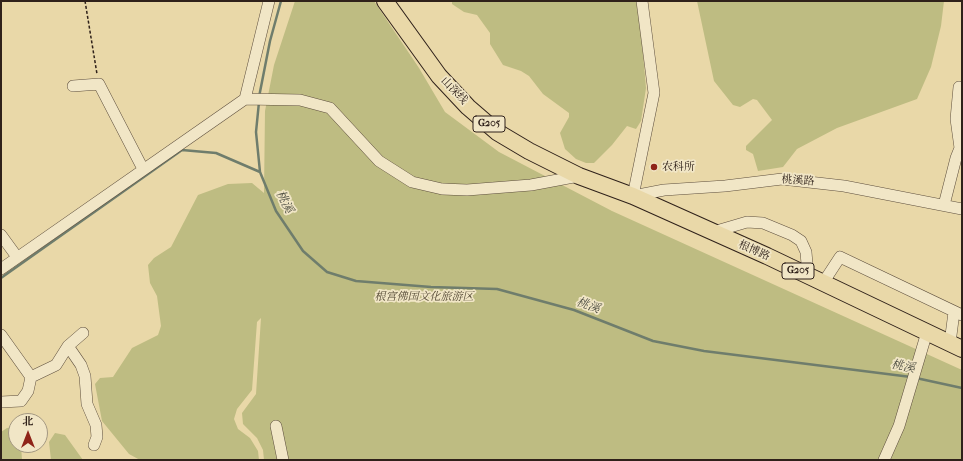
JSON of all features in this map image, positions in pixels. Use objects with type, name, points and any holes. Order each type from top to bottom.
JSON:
[{"type":"highway","name":"山深线","points":[[385,1],[439,76],[468,107],[497,132],[529,152],[579,176],[633,196]]},
{"type":"highway","name":"根博路","points":[[633,196],[956,346]]},
{"type":"street","points":[[245,99],[269,1]]},
{"type":"street","points":[[633,196],[654,93],[642,1]]},
{"type":"street","points":[[73,86],[99,84],[143,169]]},
{"type":"street","points":[[944,205],[961,145],[957,133],[956,119],[959,87]]},
{"type":"street","points":[[1,269],[245,99],[300,100],[330,108],[380,161],[412,182],[442,189],[467,190],[531,185],[579,176]]},
{"type":"street","name":"桃溪路","points":[[633,196],[664,190],[782,180],[844,186],[962,209]]},
{"type":"street","points":[[713,232],[747,222],[764,223],[792,235],[800,241],[806,252],[808,276]]},
{"type":"street","points":[[1,235],[17,257]]},
{"type":"street","points":[[823,283],[840,257],[958,314],[956,346]]},
{"type":"street","points":[[884,460],[899,426],[926,332]]},
{"type":"street","points":[[31,377],[56,365],[68,346],[82,333]]},
{"type":"street","points":[[1,335],[31,377],[28,391],[21,401],[1,402]]},
{"type":"street","points":[[68,346],[81,365],[85,376],[87,404],[96,425],[94,445]]},
{"type":"street","points":[[276,426],[283,460]]},
{"type":"path","points":[[85,1],[99,84]]},
{"type":"green space","name":"根宫佛国文化旅游区","points":[[295,1],[374,1],[419,68],[445,112],[499,152],[612,211],[962,370],[962,460],[264,460],[263,450],[257,438],[243,424],[242,413],[256,394],[261,318],[257,322],[252,390],[237,409],[234,419],[238,429],[250,438],[258,451],[259,460],[140,460],[129,454],[102,421],[95,384],[100,378],[113,377],[132,348],[158,335],[161,326],[157,296],[150,283],[148,265],[154,258],[171,247],[198,195],[228,184],[252,183],[264,193],[265,111],[274,65]]},
{"type":"green space","points":[[452,1],[636,1],[639,6],[646,88],[641,121],[636,129],[627,126],[612,145],[594,163],[586,163],[576,159],[565,149],[560,133],[569,117],[569,113],[543,94],[529,76],[521,71],[503,65],[490,44],[490,33],[477,15],[464,12],[452,4]]},
{"type":"green space","points":[[697,1],[944,1],[941,26],[931,67],[917,99],[837,128],[797,149],[783,167],[758,171],[753,154],[746,150],[746,146],[772,120],[757,100],[753,99],[740,107],[733,105],[714,81]]},
{"type":"green space","points":[[7,428],[8,453],[22,453],[22,460],[1,460],[1,432]]},
{"type":"green space","points":[[55,433],[65,435],[83,460],[51,460],[49,442]]},
{"type":"waterway","points":[[259,97],[270,41],[281,1]]},
{"type":"waterway","name":"桃溪","points":[[259,102],[256,132],[260,172],[276,211],[303,251],[327,272],[356,281],[431,287],[497,289],[574,310],[653,341],[704,351],[911,377]]},
{"type":"waterway","points":[[1,278],[182,150],[216,153],[260,172]]},
{"type":"waterway","name":"桃溪","points":[[916,378],[962,388]]},
{"type":"place","name":"农科所","points":[[654,167]]}]
